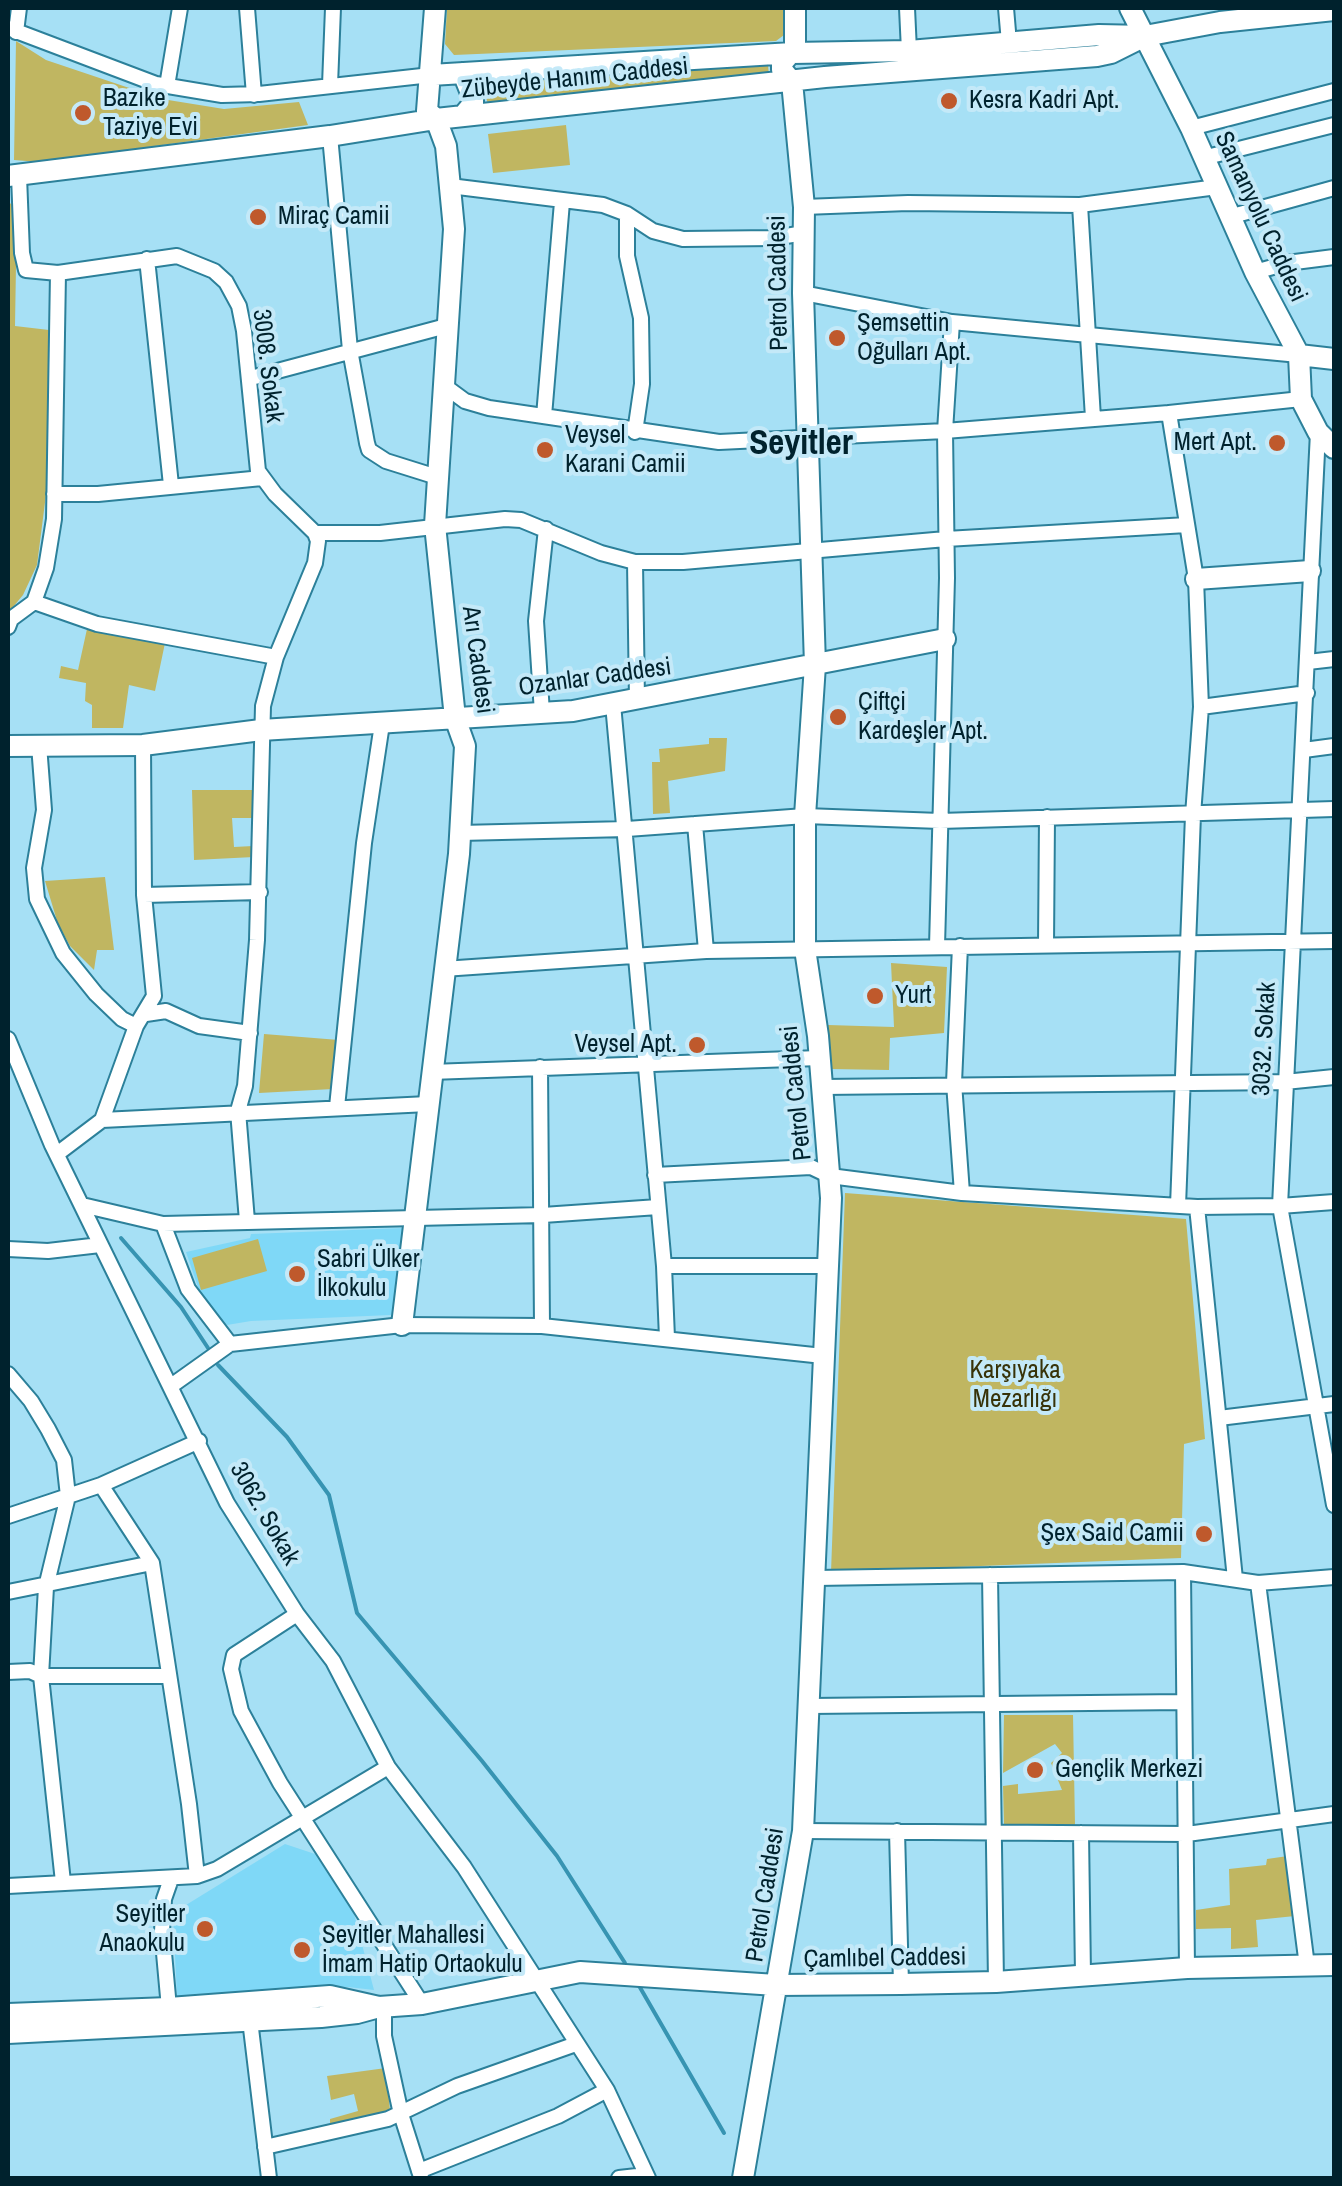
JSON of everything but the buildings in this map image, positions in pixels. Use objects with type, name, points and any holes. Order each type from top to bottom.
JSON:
[{"type":"street","points":[[19,8],[12,30],[167,86],[254,94],[431,75]]},
{"type":"street","points":[[167,86],[180,8]]},
{"type":"street","points":[[247,8],[254,94]]},
{"type":"street","points":[[330,85],[333,8]]},
{"type":"street","name":"Arı Caddesi","points":[[402,1325],[460,834],[465,746],[455,718],[435,525],[454,229],[446,146],[436,119],[426,111],[436,8]]},
{"type":"street","name":"Petrol Caddesi","points":[[743,2178],[802,1831],[828,1266],[830,1176],[805,949],[805,816],[816,664],[799,81],[782,70],[782,64],[800,53],[795,8]]},
{"type":"street","points":[[907,8],[909,51]]},
{"type":"street","points":[[1006,8],[1009,43]]},
{"type":"street","name":"Samanyolu Caddesi","points":[[1130,8],[1191,128],[1255,272],[1299,355],[1301,399],[1318,432],[1334,448]]},
{"type":"street","name":"Zübeyde Hanım Caddesi","points":[[431,75],[800,53],[909,51],[1100,35],[1145,36],[1220,22],[1334,10]]},
{"type":"street","name":"Zübeyde Hanım Caddesi","points":[[13,176],[463,116],[799,81],[1097,56],[1145,36]]},
{"type":"street","points":[[463,73],[473,104],[463,116]]},
{"type":"street","points":[[1191,128],[1334,91]]},
{"type":"street","points":[[1204,158],[1334,124]]},
{"type":"street","points":[[330,136],[350,350],[369,450],[407,470],[437,477]]},
{"type":"street","points":[[8,626],[34,602],[46,568],[54,519],[58,273],[34,272],[23,266],[13,176]]},
{"type":"street","points":[[450,186],[602,205],[627,214],[652,231],[682,239],[774,238],[804,232]]},
{"type":"street","points":[[804,207],[908,203],[1080,205],[1216,187]]},
{"type":"street","points":[[1229,217],[1334,188]]},
{"type":"street","points":[[544,416],[562,202]]},
{"type":"street","points":[[1080,205],[1093,418]]},
{"type":"street","points":[[627,214],[627,256],[641,318],[642,384],[635,432]]},
{"type":"street","name":"3008. Sokak","points":[[58,273],[178,256],[214,271],[226,282],[239,306],[250,378],[255,458],[262,478]]},
{"type":"street","points":[[1255,272],[1334,257]]},
{"type":"street","points":[[147,260],[171,485]]},
{"type":"street","points":[[803,293],[952,322],[1334,359]]},
{"type":"street","points":[[938,946],[945,430],[952,322]]},
{"type":"street","points":[[250,378],[450,325]]},
{"type":"street","points":[[446,387],[478,405],[719,442],[945,430],[1301,399]]},
{"type":"street","points":[[1170,413],[1196,579],[1201,708],[1192,815],[1178,1206]]},
{"type":"street","name":"3032. Sokak","points":[[1318,432],[1280,1206],[1334,1505]]},
{"type":"street","points":[[54,494],[98,494],[262,478],[315,533],[316,563],[276,656],[263,706],[260,892],[245,1086],[238,1111],[246,1221]]},
{"type":"street","points":[[315,533],[380,533],[505,519],[546,528],[600,553],[636,562],[1188,524]]},
{"type":"street","points":[[542,713],[536,621],[546,528]]},
{"type":"street","points":[[636,562],[638,701]]},
{"type":"street","points":[[1196,579],[1310,572]]},
{"type":"street","points":[[34,602],[97,624],[276,656]]},
{"type":"street","name":"Ozanlar Caddesi","points":[[8,746],[143,744],[261,730],[542,713],[638,701],[945,639]]},
{"type":"street","points":[[1308,662],[1334,660]]},
{"type":"street","points":[[1201,708],[1307,694]]},
{"type":"street","points":[[613,704],[627,830],[667,1338]]},
{"type":"street","points":[[337,1107],[364,842],[382,724]]},
{"type":"street","points":[[57,1154],[102,1120],[154,996],[144,895],[143,744]]},
{"type":"street","points":[[39,745],[44,810],[36,846],[37,900],[64,953],[96,994],[122,1019],[141,1020],[166,1011],[200,1026],[250,1033]]},
{"type":"street","points":[[1304,750],[1334,746]]},
{"type":"street","points":[[460,834],[627,830],[805,816],[940,820],[1334,809]]},
{"type":"street","points":[[1046,946],[1047,817]]},
{"type":"street","points":[[695,824],[706,951]]},
{"type":"street","points":[[144,895],[260,892]]},
{"type":"street","points":[[443,969],[706,951],[1334,940]]},
{"type":"street","points":[[960,946],[954,1083],[962,1193]]},
{"type":"street","name":"3062. Sokak","points":[[8,1038],[57,1154],[227,1503],[297,1614],[333,1662],[388,1768],[464,1867],[607,2090],[647,2177]]},
{"type":"street","points":[[431,1072],[819,1058]]},
{"type":"street","points":[[540,1068],[542,1326]]},
{"type":"street","points":[[822,1087],[1285,1082],[1334,1077]]},
{"type":"street","points":[[102,1120],[428,1104]]},
{"type":"street","points":[[655,1174],[812,1167],[830,1176],[962,1193],[1198,1207],[1334,1202]]},
{"type":"street","points":[[82,1205],[162,1224],[543,1215],[658,1208]]},
{"type":"street","points":[[1198,1207],[1235,1578]]},
{"type":"street","points":[[162,1224],[188,1289],[230,1344]]},
{"type":"street","points":[[8,1249],[48,1251],[100,1245]]},
{"type":"street","points":[[664,1266],[828,1266]]},
{"type":"street","points":[[171,1386],[230,1344],[402,1325],[542,1326],[822,1356]]},
{"type":"street","points":[[8,1374],[32,1401],[64,1460],[68,1496],[46,1587],[42,1676],[64,1882]]},
{"type":"street","points":[[1220,1418],[1334,1404]]},
{"type":"street","points":[[8,1516],[101,1485],[199,1441]]},
{"type":"street","points":[[101,1485],[152,1563],[189,1804],[196,1876]]},
{"type":"street","points":[[8,1592],[152,1563]]},
{"type":"street","points":[[816,1578],[1183,1572],[1258,1584],[1334,1577]]},
{"type":"street","points":[[1183,1572],[1187,1968]]},
{"type":"street","points":[[990,1575],[996,1982]]},
{"type":"street","points":[[1258,1584],[1307,1966]]},
{"type":"street","points":[[297,1614],[234,1656],[231,1669],[240,1711],[258,1746],[422,2004]]},
{"type":"street","points":[[8,1672],[30,1671],[42,1676],[169,1676]]},
{"type":"street","points":[[810,1706],[1184,1702]]},
{"type":"street","points":[[8,1886],[196,1876],[216,1869],[388,1768]]},
{"type":"street","points":[[802,1831],[1187,1834],[1334,1814]]},
{"type":"street","points":[[897,1831],[902,1984]]},
{"type":"street","points":[[1082,1833],[1083,1975]]},
{"type":"street","points":[[169,2008],[162,1930],[164,1899],[171,1879]]},
{"type":"street","name":"Çamlıbel Caddesi","points":[[8,2033],[356,2014],[580,1972],[776,1986],[996,1982],[1187,1968],[1334,1965]]},
{"type":"street","name":"Çamlıbel Caddesi","points":[[8,2014],[330,1996],[382,2008]]},
{"type":"street","points":[[382,2008],[400,2114],[420,2175],[558,2116],[607,2090]]},
{"type":"street","points":[[250,2020],[269,2178]]},
{"type":"street","points":[[265,2148],[400,2114],[457,2086],[576,2044]]},
{"type":"street","points":[[620,2178],[647,2177]]},
{"type":"shaded area","name":"Sabri Ülker İlkokulu","points":[[403,1228],[406,1235],[396,1306],[391,1315],[227,1325],[201,1296],[186,1252],[250,1238],[251,1234]]},
{"type":"shaded area","name":"Seyitler Mahallesi İmam Hatip Ortaokulu","points":[[285,1844],[315,1854],[354,1914],[374,1990],[348,1987],[177,1997],[173,1913]]},
{"type":"green space","points":[[447,8],[784,8],[784,35],[776,41],[454,55],[445,44]]},
{"type":"green space","points":[[16,41],[46,60],[162,99],[224,109],[299,102],[308,125],[39,162],[14,160]]},
{"type":"green space","points":[[768,65],[769,76],[546,95],[488,104],[482,83]]},
{"type":"green space","points":[[566,125],[570,165],[493,173],[488,134]]},
{"type":"green space","points":[[8,203],[17,205],[15,326],[49,330],[48,479],[37,565],[23,595],[8,613]]},
{"type":"green space","points":[[87,629],[165,643],[155,691],[129,685],[123,728],[92,728],[92,705],[85,701],[86,683],[59,678],[61,666],[78,670]]},
{"type":"green space","points":[[709,738],[727,738],[725,771],[668,781],[670,813],[653,814],[652,762],[660,762],[659,749],[709,744]]},
{"type":"green space","points":[[192,790],[255,790],[256,818],[232,818],[234,847],[253,846],[254,857],[194,860]]},
{"type":"green space","points":[[105,877],[114,950],[97,950],[94,970],[70,946],[58,924],[45,881]]},
{"type":"green space","points":[[891,963],[947,967],[944,1033],[890,1038],[889,1070],[831,1069],[828,1025],[894,1027]]},
{"type":"green space","points":[[264,1034],[339,1040],[333,1089],[259,1093]]},
{"type":"green space","name":"Karşıyaka Mezarlığı","points":[[845,1193],[1186,1219],[1205,1439],[1184,1444],[1181,1558],[831,1572]]},
{"type":"green space","points":[[258,1239],[267,1271],[201,1290],[192,1258]]},
{"type":"green space","points":[[1004,1715],[1073,1715],[1075,1825],[1004,1824],[1003,1786],[1018,1784],[1018,1794],[1062,1790],[1051,1763],[1062,1753],[1055,1744],[1003,1773]]},
{"type":"green space","points":[[1288,1856],[1295,1916],[1256,1920],[1258,1947],[1231,1949],[1231,1928],[1196,1929],[1196,1910],[1230,1905],[1229,1869],[1266,1865],[1267,1859]]},
{"type":"green space","points":[[386,2068],[390,2111],[330,2126],[330,2119],[358,2111],[354,2094],[331,2100],[327,2076]]},
{"type":"waterway","points":[[121,1238],[181,1307],[208,1348]]},
{"type":"waterway","points":[[218,1365],[287,1437],[329,1495],[357,1613],[557,1856],[625,1963]]},
{"type":"waterway","points":[[638,1984],[724,2133]]},
{"type":"place","name":"Kesra Kadri Apt.","points":[[949,101]]},
{"type":"place","name":"Bazıke Taziye Evi","points":[[83,113]]},
{"type":"place","name":"Miraç Camii","points":[[258,217]]},
{"type":"place","name":"Şemsettin Oğulları Apt.","points":[[837,338]]},
{"type":"place","name":"Mert Apt.","points":[[1277,443]]},
{"type":"place","name":"Veysel Karani Camii","points":[[545,450]]},
{"type":"place","name":"Çiftçi Kardeşler Apt.","points":[[838,717]]},
{"type":"place","name":"Yurt","points":[[875,996]]},
{"type":"place","name":"Veysel Apt.","points":[[697,1045]]},
{"type":"place","name":"Sabri Ülker İlkokulu","points":[[297,1274]]},
{"type":"place","name":"Şex Said Camii","points":[[1204,1534]]},
{"type":"place","name":"Gençlik Merkezi","points":[[1035,1770]]},
{"type":"place","name":"Seyitler Anaokulu","points":[[205,1929]]},
{"type":"place","name":"Seyitler Mahallesi İmam Hatip Ortaokulu","points":[[302,1950]]},
{"type":"district","name":"Seyitler","points":[[801,445]]}]
